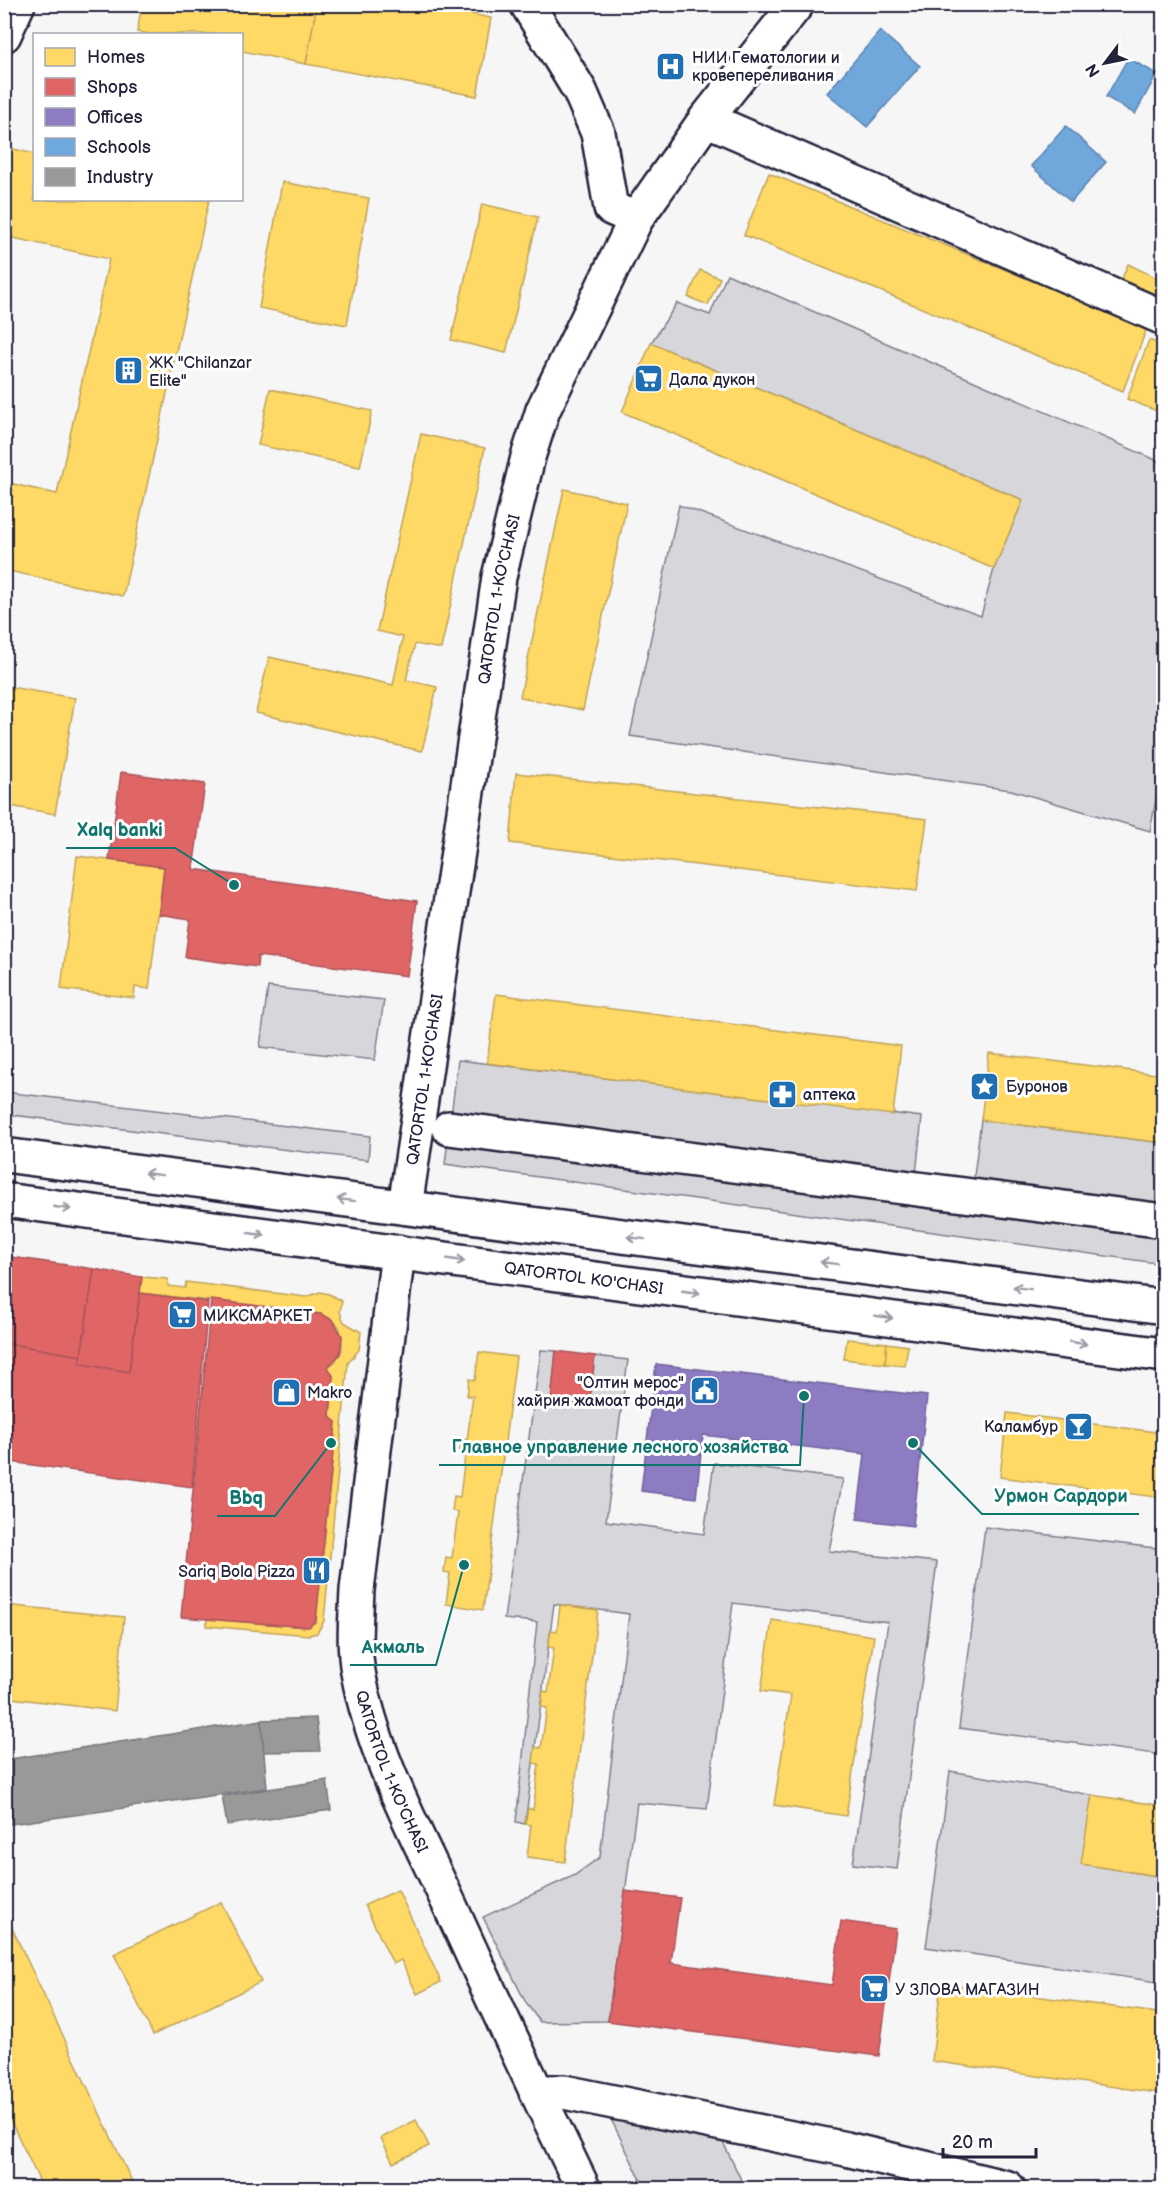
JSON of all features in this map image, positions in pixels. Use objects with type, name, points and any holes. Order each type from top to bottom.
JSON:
[{"type":"street","points":[[4,35],[18,4]]},
{"type":"street","points":[[527,4],[580,91],[598,133],[610,208],[636,219]]},
{"type":"street","name":"QATORTOL 1-KO'CHASI","points":[[584,2188],[536,2092],[402,1803],[375,1731],[358,1672],[357,1590],[398,1252],[471,747],[499,577],[516,504],[543,410],[636,219],[706,119],[797,4]]},
{"type":"street","points":[[706,119],[1164,318]]},
{"type":"street","points":[[449,1128],[1164,1221]]},
{"type":"street","points":[[4,1155],[1164,1307]]},
{"type":"street","name":"QATORTOL KO'CHASI","points":[[4,1200],[1164,1355]]},
{"type":"street","points":[[536,2092],[564,2092],[803,2140],[1008,2188]]},
{"type":"shaded area","points":[[727,274],[1163,463],[1164,757],[1150,831],[1011,790],[630,736],[679,505],[981,616],[994,569],[1023,500],[651,343],[677,303],[710,315]]},
{"type":"shaded area","points":[[268,987],[384,1000],[375,1060],[260,1047]]},
{"type":"shaded area","points":[[458,1060],[922,1117],[913,1203],[970,1209],[981,1120],[1163,1143],[1163,1264],[445,1164]]},
{"type":"shaded area","points":[[5,1092],[370,1136],[368,1160],[5,1114]]},
{"type":"shaded area","points":[[541,1350],[556,1351],[551,1402],[589,1406],[595,1356],[628,1360],[606,1521],[704,1534],[714,1463],[843,1479],[829,1551],[937,1562],[897,1869],[853,1864],[888,1622],[733,1603],[707,1809],[637,1803],[608,2021],[540,2022],[526,2003],[483,1917],[575,1875],[600,1857],[629,1614],[554,1604],[525,1824],[516,1822],[537,1622],[504,1619]]},
{"type":"shaded area","points":[[985,1527],[1163,1549],[1163,1755],[959,1728]]},
{"type":"shaded area","points":[[950,1771],[1092,1795],[1082,1864],[1163,1877],[1163,1983],[926,1947]]},
{"type":"shaded area","points":[[609,2115],[722,2140],[745,2188],[645,2188]]},
{"type":"building: Homes","points":[[142,4],[317,4],[306,64],[243,51],[243,33],[137,32]]},
{"type":"building: Homes","points":[[317,4],[423,4],[491,18],[477,96],[306,64]]},
{"type":"building: Homes","name":"ЖК \"Chilanzar Elite\"","points":[[10,148],[33,154],[33,201],[209,201],[123,596],[4,570],[4,482],[57,494],[109,259],[4,236],[4,171]]},
{"type":"building: Homes","points":[[769,173],[1147,328],[1123,391],[744,235]]},
{"type":"building: Homes","points":[[282,182],[369,198],[347,325],[259,308]]},
{"type":"building: Homes","points":[[482,204],[538,217],[506,353],[451,340]]},
{"type":"building: Homes","points":[[1128,264],[1161,280],[1154,296],[1121,281]]},
{"type":"building: Homes","points":[[700,270],[720,278],[708,305],[688,297]]},
{"type":"building: Homes","points":[[1149,340],[1164,346],[1164,414],[1127,399]]},
{"type":"building: Homes","points":[[651,343],[1023,500],[994,569],[622,412]]},
{"type":"building: Homes","points":[[270,389],[372,411],[360,467],[258,445]]},
{"type":"building: Homes","points":[[421,434],[485,448],[441,649],[415,644],[406,680],[437,687],[422,751],[256,713],[269,657],[393,685],[403,637],[377,631]]},
{"type":"building: Homes","points":[[564,489],[627,503],[583,710],[520,697]]},
{"type":"building: Homes","points":[[4,686],[75,698],[55,814],[4,805]]},
{"type":"building: Homes","points":[[516,773],[927,819],[917,891],[510,843]]},
{"type":"building: Homes","points":[[77,856],[164,867],[149,989],[135,987],[134,998],[61,989]]},
{"type":"building: Homes","points":[[496,994],[901,1046],[893,1115],[487,1063]]},
{"type":"building: Homes","points":[[989,1053],[1164,1075],[1164,1143],[981,1120]]},
{"type":"building: Homes","points":[[142,1277],[168,1279],[168,1286],[185,1288],[186,1282],[306,1297],[320,1292],[329,1294],[342,1301],[340,1312],[344,1322],[361,1332],[359,1350],[348,1363],[324,1621],[317,1633],[309,1635],[207,1626],[207,1619],[306,1627],[316,1622],[336,1422],[330,1417],[333,1376],[328,1367],[335,1362],[342,1350],[342,1336],[339,1327],[333,1320],[321,1314],[311,1313],[298,1318],[293,1310],[140,1293]]},
{"type":"building: Homes","points":[[847,1339],[887,1343],[885,1364],[844,1359]]},
{"type":"building: Homes","points":[[887,1343],[908,1346],[905,1366],[885,1364]]},
{"type":"building: Homes","points":[[479,1352],[516,1357],[483,1610],[446,1604],[450,1573],[444,1572],[446,1557],[452,1558],[458,1512],[452,1511],[454,1496],[460,1497],[465,1456],[459,1455],[461,1440],[467,1440],[473,1396],[467,1396],[469,1379],[475,1380]]},
{"type":"building: Homes","points":[[1007,1413],[1164,1433],[1164,1498],[1000,1477]]},
{"type":"building: Homes","points":[[4,1605],[124,1617],[115,1711],[4,1697]]},
{"type":"building: Homes","points":[[560,1605],[598,1610],[565,1862],[527,1857],[531,1825],[525,1824],[528,1808],[533,1810],[539,1764],[533,1763],[535,1747],[541,1748],[547,1708],[541,1707],[543,1691],[548,1692],[554,1648],[548,1647],[551,1630],[557,1631]]},
{"type":"building: Homes","points":[[772,1620],[874,1636],[846,1816],[774,1805],[791,1695],[761,1691]]},
{"type":"building: Homes","points":[[1092,1795],[1164,1806],[1164,1877],[1081,1864]]},
{"type":"building: Homes","points":[[398,1890],[441,1982],[417,1994],[401,1960],[393,1964],[365,1905]]},
{"type":"building: Homes","points":[[221,1902],[261,1982],[153,2035],[114,1954]]},
{"type":"building: Homes","points":[[4,1911],[135,2188],[43,2188],[4,2107]]},
{"type":"building: Homes","points":[[941,1983],[1164,2014],[1164,2094],[932,2061]]},
{"type":"building: Homes","points":[[416,2120],[429,2146],[393,2163],[381,2138]]},
{"type":"building: Shops","points":[[121,772],[205,784],[193,869],[417,901],[407,976],[258,956],[257,967],[185,957],[190,919],[159,914],[164,867],[109,860]]},
{"type":"building: Shops","points":[[4,1256],[94,1269],[81,1356],[4,1343]]},
{"type":"building: Shops","points":[[94,1269],[142,1277],[129,1372],[80,1364]]},
{"type":"building: Shops","points":[[140,1293],[208,1302],[192,1487],[4,1461],[4,1343],[81,1356],[80,1364],[129,1372]]},
{"type":"building: Shops","points":[[211,1300],[293,1310],[298,1318],[311,1313],[321,1314],[333,1320],[342,1336],[340,1354],[328,1367],[333,1376],[330,1417],[336,1422],[316,1620],[309,1627],[181,1617]]},
{"type":"building: Shops","points":[[556,1351],[595,1356],[589,1406],[551,1402]]},
{"type":"building: Shops","points":[[625,1891],[680,1898],[671,1963],[832,1985],[841,1921],[896,1929],[879,2056],[608,2021]]},
{"type":"building: Offices","points":[[656,1364],[927,1396],[913,1526],[857,1519],[865,1454],[703,1435],[696,1498],[641,1491]]},
{"type":"building: Schools","points":[[880,31],[920,66],[867,127],[827,93]]},
{"type":"building: Schools","points":[[1128,58],[1157,74],[1135,114],[1106,97]]},
{"type":"building: Schools","points":[[1066,126],[1106,162],[1071,202],[1031,166]]},
{"type":"building: Industry","points":[[316,1718],[320,1751],[262,1752],[261,1720]]},
{"type":"building: Industry","points":[[261,1720],[267,1788],[4,1825],[4,1760]]},
{"type":"building: Industry","points":[[327,1780],[331,1810],[227,1825],[222,1796]]},
{"type":"place","name":"НИИ Гематологии и кровепереливания","points":[[671,66]]},
{"type":"place","name":"ЖК \"Chilanzar Elite\"","points":[[128,371]]},
{"type":"place","name":"Дала дукон","points":[[648,379]]},
{"type":"place","name":"Xalq banki","points":[[234,885]]},
{"type":"place","name":"Буронов","points":[[985,1086]]},
{"type":"place","name":"аптека","points":[[782,1094]]},
{"type":"place","name":"МИКСМАРКЕТ","points":[[182,1315]]},
{"type":"place","name":"\"Олтин мерос\" хайрия жамоат фонди","points":[[705,1391]]},
{"type":"place","name":"Makro","points":[[286,1392]]},
{"type":"place","name":"Главное управление лесного хозяйства","points":[[804,1396]]},
{"type":"place","name":"Каламбур","points":[[1079,1426]]},
{"type":"place","name":"Bbq","points":[[331,1443]]},
{"type":"place","name":"Урмон Сардори","points":[[913,1443]]},
{"type":"place","name":"Акмаль","points":[[464,1565]]},
{"type":"place","name":"Sariq Bola Pizza","points":[[316,1571]]},
{"type":"place","name":"У ЗЛОВА МАГАЗИН","points":[[874,1989]]}]
